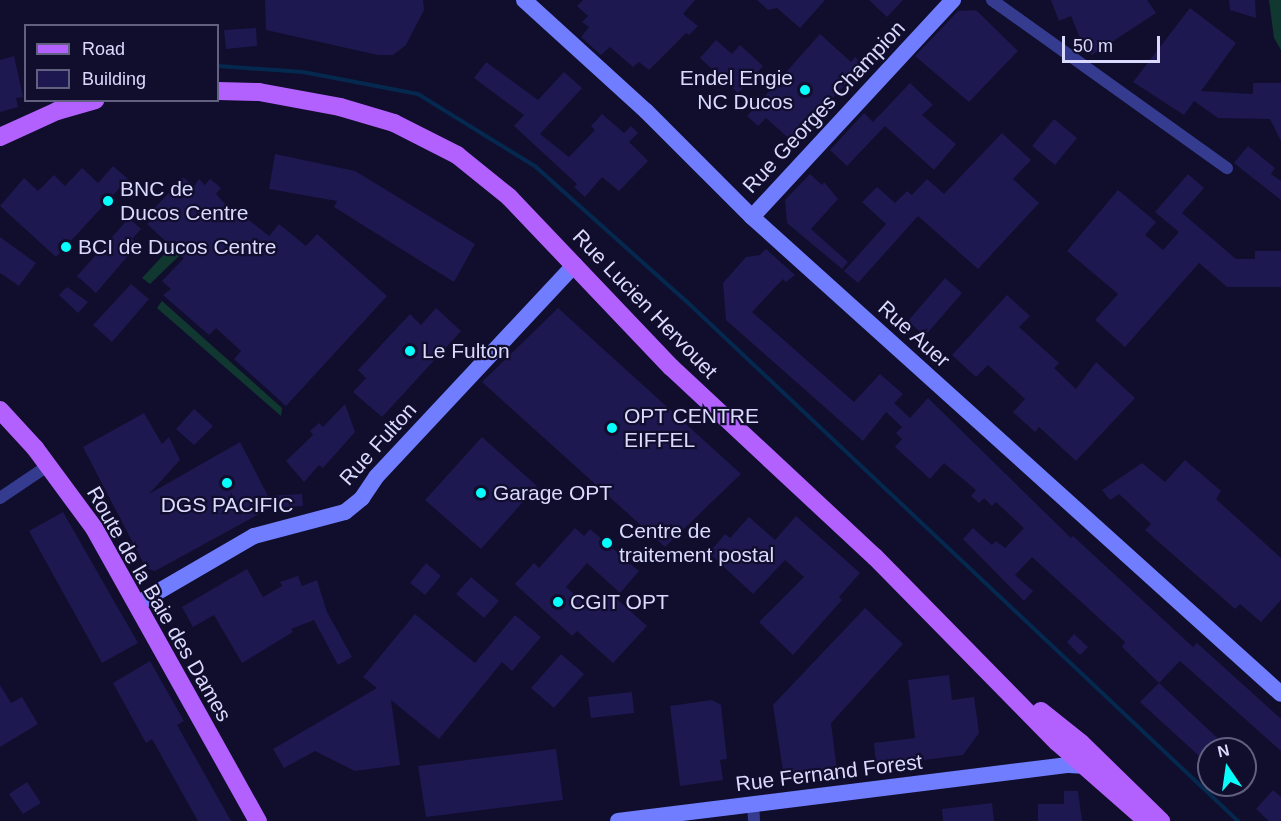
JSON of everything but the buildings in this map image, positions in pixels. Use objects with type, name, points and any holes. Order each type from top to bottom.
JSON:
[{"type":"main road","name":"Rue Lucien Hervouet","points":[[219,91],[259,92],[329,104],[394,123],[456,155],[508,197],[575,264],[671,367],[980,661],[1057,742],[1147,821]]},
{"type":"main road","points":[[0,137],[57,111],[88,102]]},
{"type":"main road","name":"Route de la Baie des Dames","points":[[0,410],[8,428],[49,465],[94,528],[258,821]]},
{"type":"main road","name":"Rue Lucien Hervouet","points":[[980,661],[1128,787]]},
{"type":"main road","name":"Route de la Baie des Dames","points":[[228,769],[271,821]]},
{"type":"main road","name":"Rue Fernand Forest","points":[[1128,787],[1161,821]]},
{"type":"street","name":"Rue Auer","points":[[524,0],[646,111],[752,217],[1281,694]]},
{"type":"street","name":"Rue Georges Champion","points":[[752,217],[953,0]]},
{"type":"street","points":[[992,0],[1227,168]]},
{"type":"street","name":"Rue Fulton","points":[[137,604],[254,536],[345,512],[362,498],[376,477],[575,264]]},
{"type":"street","points":[[0,498],[49,465]]},
{"type":"street","points":[[1045,768],[1057,752],[1057,742]]},
{"type":"street","name":"Rue Fernand Forest","points":[[618,821],[753,813],[1081,764],[1097,767],[1128,787]]},
{"type":"green space","points":[[1269,0],[1281,0],[1281,50],[1274,38]]},
{"type":"green space","points":[[171,247],[180,255],[150,284],[142,278]]},
{"type":"green space","points":[[162,301],[282,408],[281,416],[157,308]]},
{"type":"waterway","points":[[219,66],[303,72],[418,94],[536,167],[685,300],[1238,821]]},
{"type":"place","name":"Endel Engie NC Ducos","points":[[805,90]]},
{"type":"place","name":"BNC de Ducos Centre","points":[[108,201]]},
{"type":"place","name":"BCI de Ducos Centre","points":[[66,247]]},
{"type":"place","name":"Le Fulton","points":[[410,351]]},
{"type":"place","name":"OPT CENTRE EIFFEL","points":[[612,428]]},
{"type":"place","name":"DGS PACIFIC","points":[[227,483]]},
{"type":"place","name":"Garage OPT","points":[[481,493]]},
{"type":"place","name":"Centre de traitement postal","points":[[607,543]]},
{"type":"place","name":"CGIT OPT","points":[[558,602]]}]
